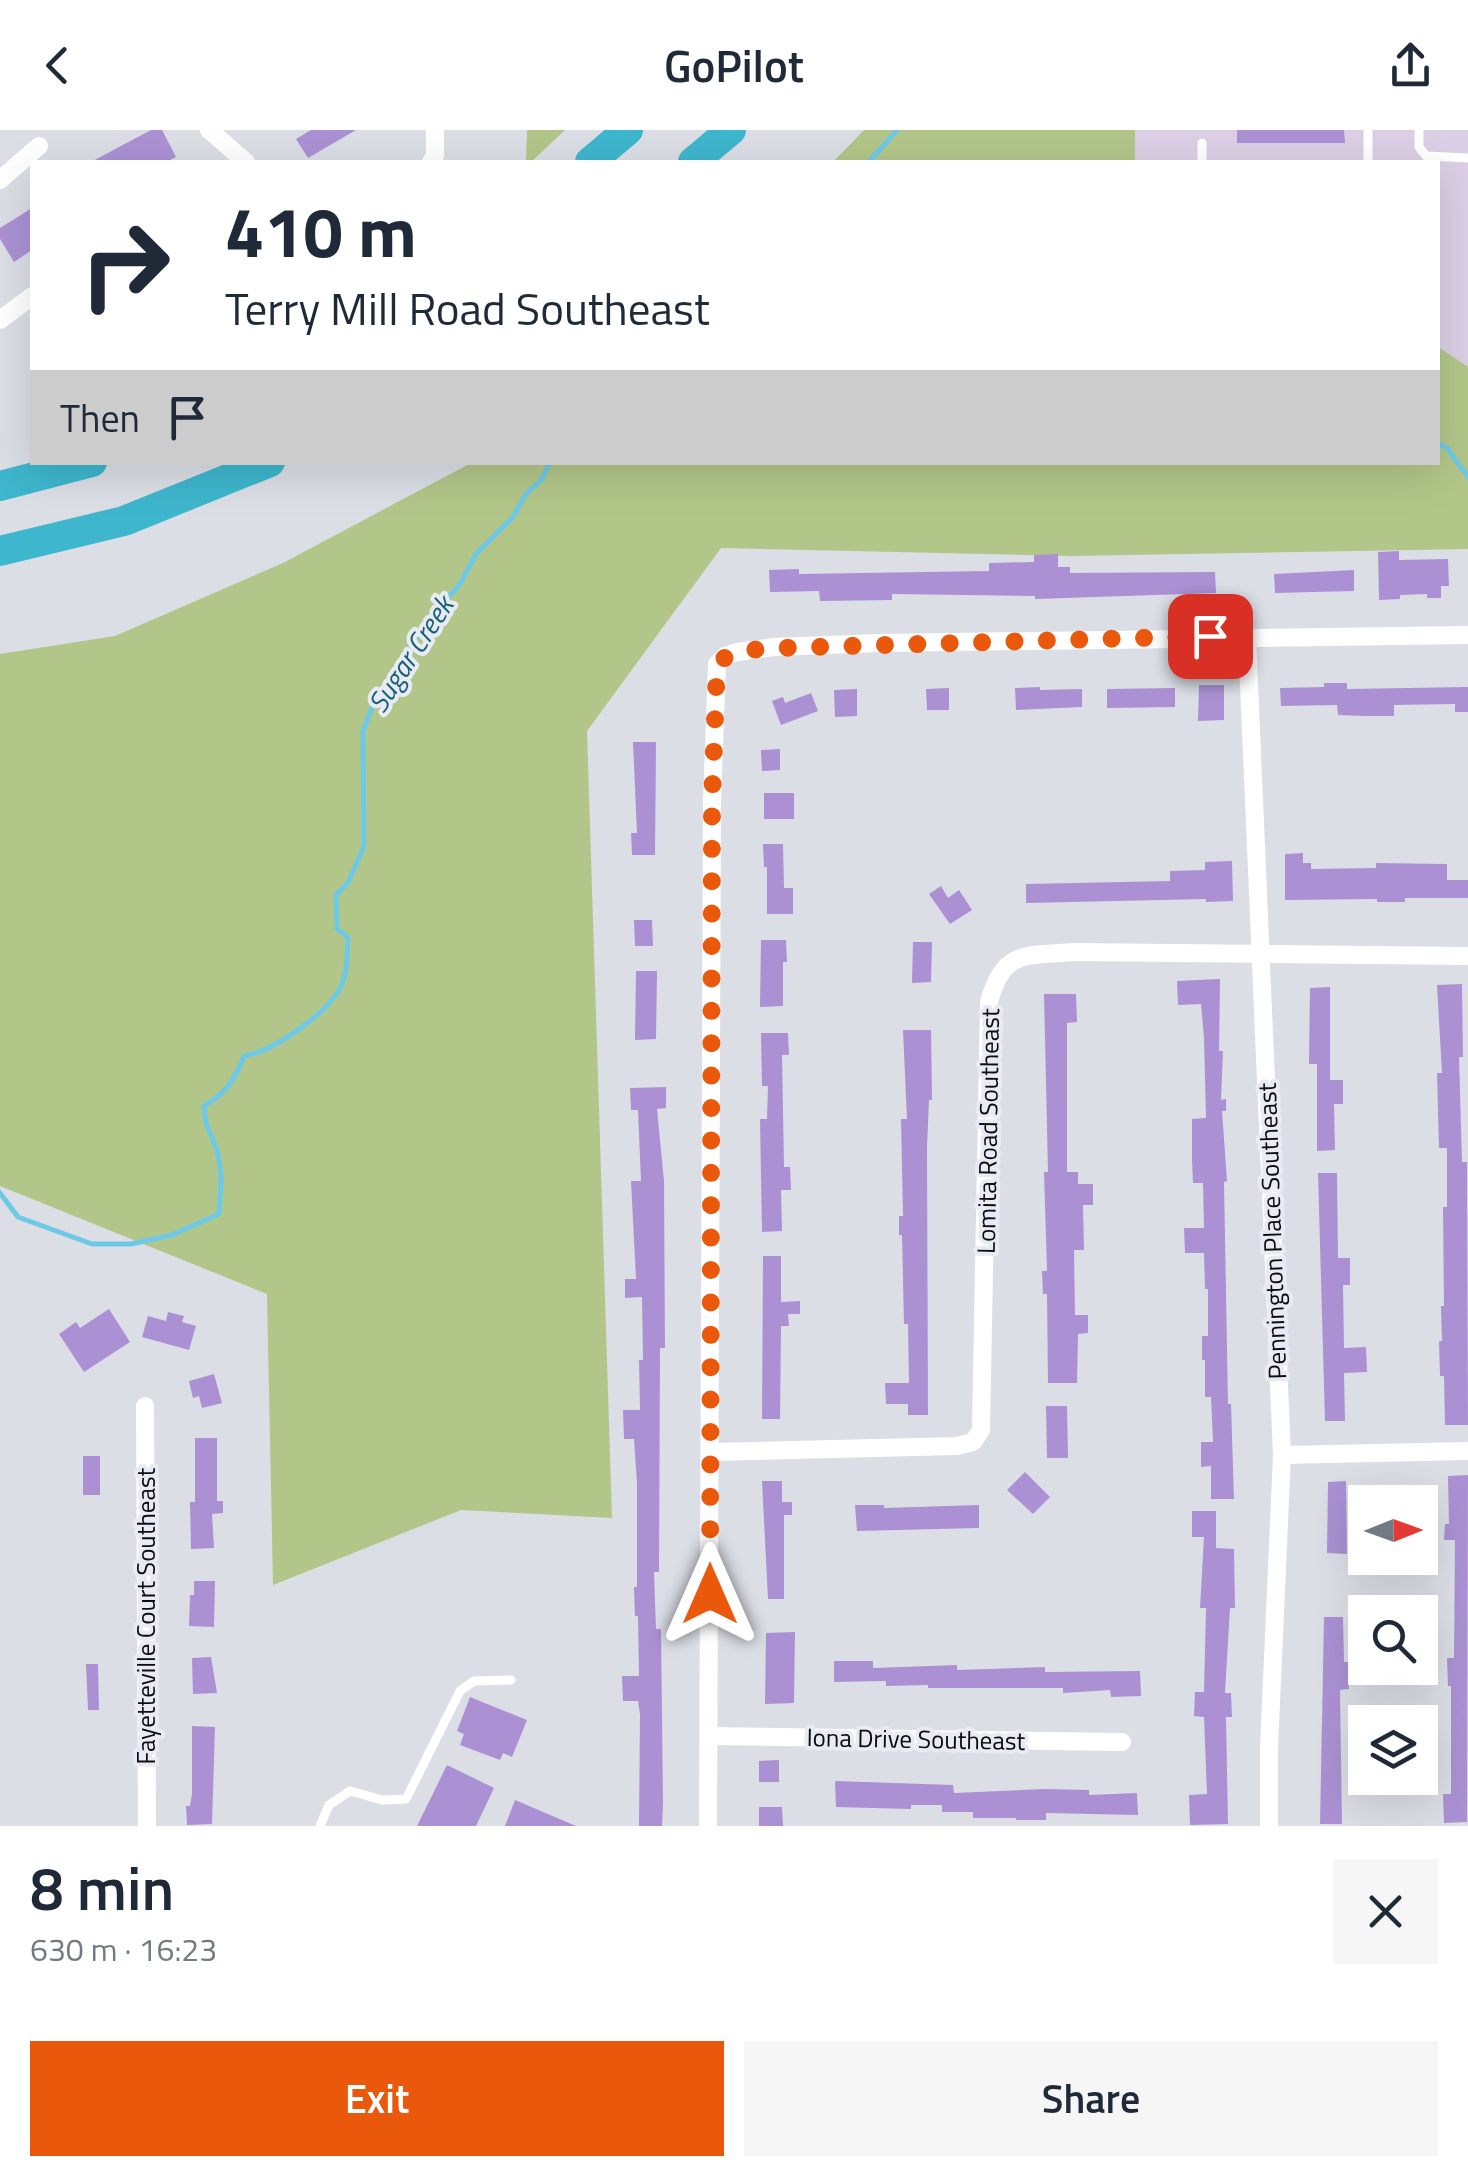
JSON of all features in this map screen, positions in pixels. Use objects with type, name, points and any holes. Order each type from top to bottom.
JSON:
[{"type":"highway","points":[[592,160],[628,130]]},
{"type":"highway","points":[[695,160],[731,130]]},
{"type":"highway","points":[[0,486],[80,465]]},
{"type":"highway","points":[[0,552],[124,521],[263,465]]},
{"type":"street","points":[[209,130],[233,159]]},
{"type":"street","points":[[432,160],[435,130]]},
{"type":"street","points":[[0,180],[39,146]]},
{"type":"street","points":[[0,320],[30,298]]},
{"type":"street","points":[[708,1826],[712,802],[717,664],[737,652],[775,648],[1248,636],[1468,635]]},
{"type":"street","name":"Pennington Place Southeast","points":[[1248,636],[1282,1455],[1268,1826]]},
{"type":"street","name":"Lomita Road Southeast","points":[[712,1452],[958,1446],[973,1442],[981,1430],[989,1002],[996,975],[1019,956],[1074,952],[1262,952],[1468,956]]},
{"type":"street","name":"Fayetteville Court Southeast","points":[[145,1406],[146,1826]]},
{"type":"street","points":[[1282,1455],[1468,1451]]},
{"type":"street","name":"Iona Drive Southeast","points":[[710,1736],[1122,1742]]},
{"type":"lane","points":[[1368,130],[1368,160]]},
{"type":"lane","points":[[1419,130],[1419,147],[1426,156],[1468,158]]},
{"type":"lane","points":[[1202,143],[1202,160]]},
{"type":"lane","points":[[320,1826],[329,1805],[350,1791],[382,1800],[406,1799],[460,1691],[474,1680],[511,1680]]},
{"type":"shaded area","points":[[1135,130],[1468,130],[1468,367],[1440,348],[1440,160],[1135,160]]},
{"type":"green space","points":[[527,130],[565,130],[533,160],[526,160]]},
{"type":"green space","points":[[864,130],[1135,130],[1135,160],[835,160]]},
{"type":"green space","points":[[1440,348],[1468,367],[1468,549],[1072,556],[721,548],[587,731],[612,1518],[461,1510],[273,1585],[267,1294],[0,1186],[0,654],[115,636],[283,563],[467,465],[1440,465]]},
{"type":"building","points":[[151,130],[162,130],[176,157],[170,160],[95,160]]},
{"type":"building","points":[[311,130],[356,130],[308,158],[296,139]]},
{"type":"building","points":[[1237,130],[1344,130],[1345,143],[1237,143]]},
{"type":"building","points":[[30,209],[30,251],[14,262],[0,239],[0,228]]},
{"type":"building","points":[[1399,551],[1399,560],[1448,559],[1449,586],[1441,586],[1441,598],[1427,598],[1427,594],[1379,600],[1378,552]]},
{"type":"building","points":[[1058,554],[1058,567],[1070,567],[1070,573],[1215,572],[1216,593],[1035,599],[892,594],[892,600],[820,601],[819,591],[770,592],[769,570],[799,569],[799,574],[989,571],[989,563],[1034,562],[1034,555]]},
{"type":"building","points":[[1354,570],[1354,591],[1275,593],[1274,574]]},
{"type":"building","points":[[1324,683],[1347,683],[1347,689],[1468,687],[1468,712],[1455,712],[1455,704],[1394,705],[1394,716],[1338,715],[1337,705],[1281,706],[1280,688],[1324,687]]},
{"type":"building","points":[[1199,685],[1224,685],[1224,720],[1198,721]]},
{"type":"building","points":[[949,688],[949,710],[927,710],[926,689]]},
{"type":"building","points":[[1015,688],[1082,689],[1082,707],[1016,710]]},
{"type":"building","points":[[1175,688],[1175,707],[1107,708],[1107,689]]},
{"type":"building","points":[[857,689],[857,716],[835,717],[834,690]]},
{"type":"building","points":[[811,693],[818,711],[781,725],[772,701],[783,697],[785,703]]},
{"type":"building","points":[[633,742],[656,742],[655,855],[632,855],[631,833],[637,833]]},
{"type":"building","points":[[780,749],[780,770],[762,771],[761,750]]},
{"type":"building","points":[[764,793],[794,793],[794,819],[764,819]]},
{"type":"building","points":[[763,844],[783,844],[784,888],[793,888],[793,914],[767,914]]},
{"type":"building","points":[[1303,853],[1303,863],[1311,863],[1311,869],[1376,868],[1376,863],[1447,864],[1447,880],[1468,880],[1468,898],[1405,898],[1405,902],[1285,900],[1285,854]]},
{"type":"building","points":[[1232,861],[1233,901],[1026,903],[1026,884],[1170,881],[1170,871],[1205,870],[1205,862]]},
{"type":"building","points":[[941,886],[948,898],[959,890],[972,910],[950,924],[929,894]]},
{"type":"building","points":[[634,920],[652,920],[653,946],[635,946]]},
{"type":"building","points":[[761,940],[786,940],[783,1006],[760,1007]]},
{"type":"building","points":[[913,942],[932,942],[931,982],[912,983]]},
{"type":"building","points":[[636,971],[657,971],[656,1039],[635,1040]]},
{"type":"building","points":[[1220,979],[1221,1100],[1226,1099],[1226,1111],[1222,1111],[1227,1181],[1224,1182],[1228,1404],[1234,1499],[1211,1499],[1211,1466],[1201,1467],[1201,1442],[1213,1442],[1211,1397],[1205,1397],[1202,1360],[1202,1336],[1208,1336],[1208,1289],[1204,1253],[1185,1253],[1184,1228],[1204,1228],[1203,1183],[1193,1183],[1192,1119],[1206,1118],[1204,1038],[1201,1004],[1178,1005],[1177,981]]},
{"type":"building","points":[[1462,984],[1463,1057],[1459,1057],[1462,1162],[1467,1162],[1468,1425],[1445,1425],[1439,1341],[1444,1306],[1447,1148],[1439,1148],[1437,1073],[1442,1073],[1437,985]]},
{"type":"building","points":[[1330,987],[1330,1080],[1343,1080],[1343,1104],[1334,1104],[1335,1150],[1317,1151],[1317,1064],[1309,1064],[1310,988]]},
{"type":"building","points":[[1044,994],[1076,994],[1077,1022],[1067,1023],[1067,1172],[1078,1172],[1078,1184],[1093,1184],[1093,1205],[1083,1205],[1084,1250],[1074,1250],[1075,1315],[1088,1315],[1088,1333],[1078,1334],[1077,1383],[1048,1383],[1047,1294],[1043,1294],[1042,1271],[1047,1271],[1044,1172],[1048,1172]]},
{"type":"building","points":[[903,1030],[931,1030],[932,1100],[927,1147],[928,1415],[908,1415],[908,1404],[886,1404],[885,1383],[909,1383],[899,1235],[899,1216],[903,1216],[901,1119],[907,1119]]},
{"type":"building","points":[[761,1033],[788,1033],[789,1055],[782,1055],[784,1167],[790,1167],[791,1190],[781,1190],[782,1231],[762,1232],[760,1119],[767,1119],[768,1086],[762,1086]]},
{"type":"building","points":[[666,1087],[666,1108],[657,1109],[664,1181],[665,1348],[660,1348],[659,1572],[654,1572],[656,1629],[661,1629],[663,1804],[662,1826],[639,1826],[640,1714],[638,1701],[623,1701],[622,1676],[639,1676],[634,1587],[637,1483],[634,1439],[624,1439],[623,1410],[640,1410],[639,1360],[643,1360],[642,1297],[625,1298],[625,1279],[636,1279],[631,1181],[641,1181],[638,1110],[631,1110],[630,1088]]},
{"type":"building","points":[[1318,1173],[1337,1173],[1338,1258],[1350,1258],[1350,1285],[1343,1285],[1344,1348],[1366,1347],[1367,1372],[1344,1373],[1345,1421],[1325,1421]]},
{"type":"building","points":[[763,1256],[781,1256],[781,1302],[800,1301],[800,1314],[788,1314],[789,1326],[781,1326],[780,1419],[762,1419]]},
{"type":"building","points":[[109,1309],[130,1342],[84,1372],[59,1334],[76,1322],[80,1328]]},
{"type":"building","points":[[168,1312],[184,1316],[182,1322],[196,1326],[189,1350],[142,1337],[148,1316],[166,1321]]},
{"type":"building","points":[[214,1374],[222,1403],[202,1408],[199,1396],[193,1398],[189,1381]]},
{"type":"building","points":[[1046,1406],[1067,1406],[1068,1458],[1047,1458]]},
{"type":"building","points":[[195,1438],[217,1438],[217,1501],[223,1501],[223,1513],[212,1514],[214,1548],[191,1549]]},
{"type":"building","points":[[83,1456],[100,1456],[100,1495],[83,1495]]},
{"type":"building","points":[[1025,1472],[1050,1497],[1033,1514],[1007,1490]]},
{"type":"building","points":[[1468,1475],[1467,1822],[1444,1823],[1443,1794],[1451,1794],[1451,1686],[1447,1658],[1454,1658],[1455,1540],[1444,1540],[1445,1524],[1449,1524],[1448,1476]]},
{"type":"building","points":[[762,1481],[782,1481],[782,1502],[792,1502],[792,1515],[784,1515],[784,1599],[768,1599]]},
{"type":"building","points":[[1346,1481],[1347,1554],[1327,1553],[1328,1482]]},
{"type":"building","points":[[855,1505],[979,1505],[979,1528],[857,1531]]},
{"type":"building","points":[[1192,1511],[1216,1511],[1216,1548],[1234,1549],[1235,1608],[1230,1608],[1225,1693],[1231,1693],[1232,1717],[1226,1717],[1228,1824],[1190,1825],[1189,1795],[1207,1794],[1204,1717],[1194,1716],[1195,1692],[1204,1692],[1206,1608],[1200,1608],[1204,1537],[1192,1537]]},
{"type":"building","points":[[194,1581],[215,1581],[214,1627],[189,1626]]},
{"type":"building","points":[[1324,1617],[1343,1617],[1349,1689],[1340,1690],[1342,1824],[1320,1824]]},
{"type":"building","points":[[795,1632],[794,1703],[765,1704],[766,1633]]},
{"type":"building","points":[[211,1657],[217,1693],[193,1694],[192,1658]]},
{"type":"building","points":[[834,1661],[873,1661],[873,1668],[957,1665],[957,1670],[1045,1667],[1045,1672],[1140,1671],[1141,1696],[1111,1697],[1110,1690],[1063,1693],[1063,1688],[928,1688],[886,1686],[886,1681],[834,1682]]},
{"type":"building","points":[[86,1664],[98,1664],[99,1710],[88,1710]]},
{"type":"building","points":[[470,1697],[527,1720],[512,1757],[503,1753],[500,1760],[460,1745],[464,1734],[457,1731]]},
{"type":"building","points":[[192,1726],[215,1727],[212,1824],[187,1825],[186,1806],[190,1806],[192,1794]]},
{"type":"building","points":[[779,1760],[779,1782],[759,1782],[759,1761]]},
{"type":"building","points":[[447,1765],[494,1788],[476,1826],[417,1826]]},
{"type":"building","points":[[835,1781],[953,1785],[954,1793],[1045,1789],[1089,1790],[1089,1795],[1137,1793],[1138,1815],[1046,1813],[1046,1820],[1016,1820],[973,1818],[973,1812],[942,1812],[942,1805],[911,1805],[911,1809],[836,1807]]},
{"type":"building","points":[[515,1800],[576,1826],[505,1826]]},
{"type":"building","points":[[759,1807],[782,1807],[783,1826],[759,1826]]},
{"type":"waterway","name":"Sugar Creek","points":[[871,160],[897,130]]},
{"type":"waterway","points":[[1440,444],[1468,477]]},
{"type":"waterway","name":"Sugar Creek","points":[[0,1193],[18,1217],[92,1244],[131,1244],[172,1235],[219,1214],[220,1162],[204,1106],[229,1085],[244,1056],[270,1047],[300,1029],[336,995],[344,979],[348,937],[337,929],[336,895],[348,883],[364,846],[363,731],[375,700],[432,613],[459,586],[476,554],[513,517],[549,465]]},
{"type":"route","points":[[710,1594],[712,802],[717,664],[737,652],[775,648],[1210,636]]}]
